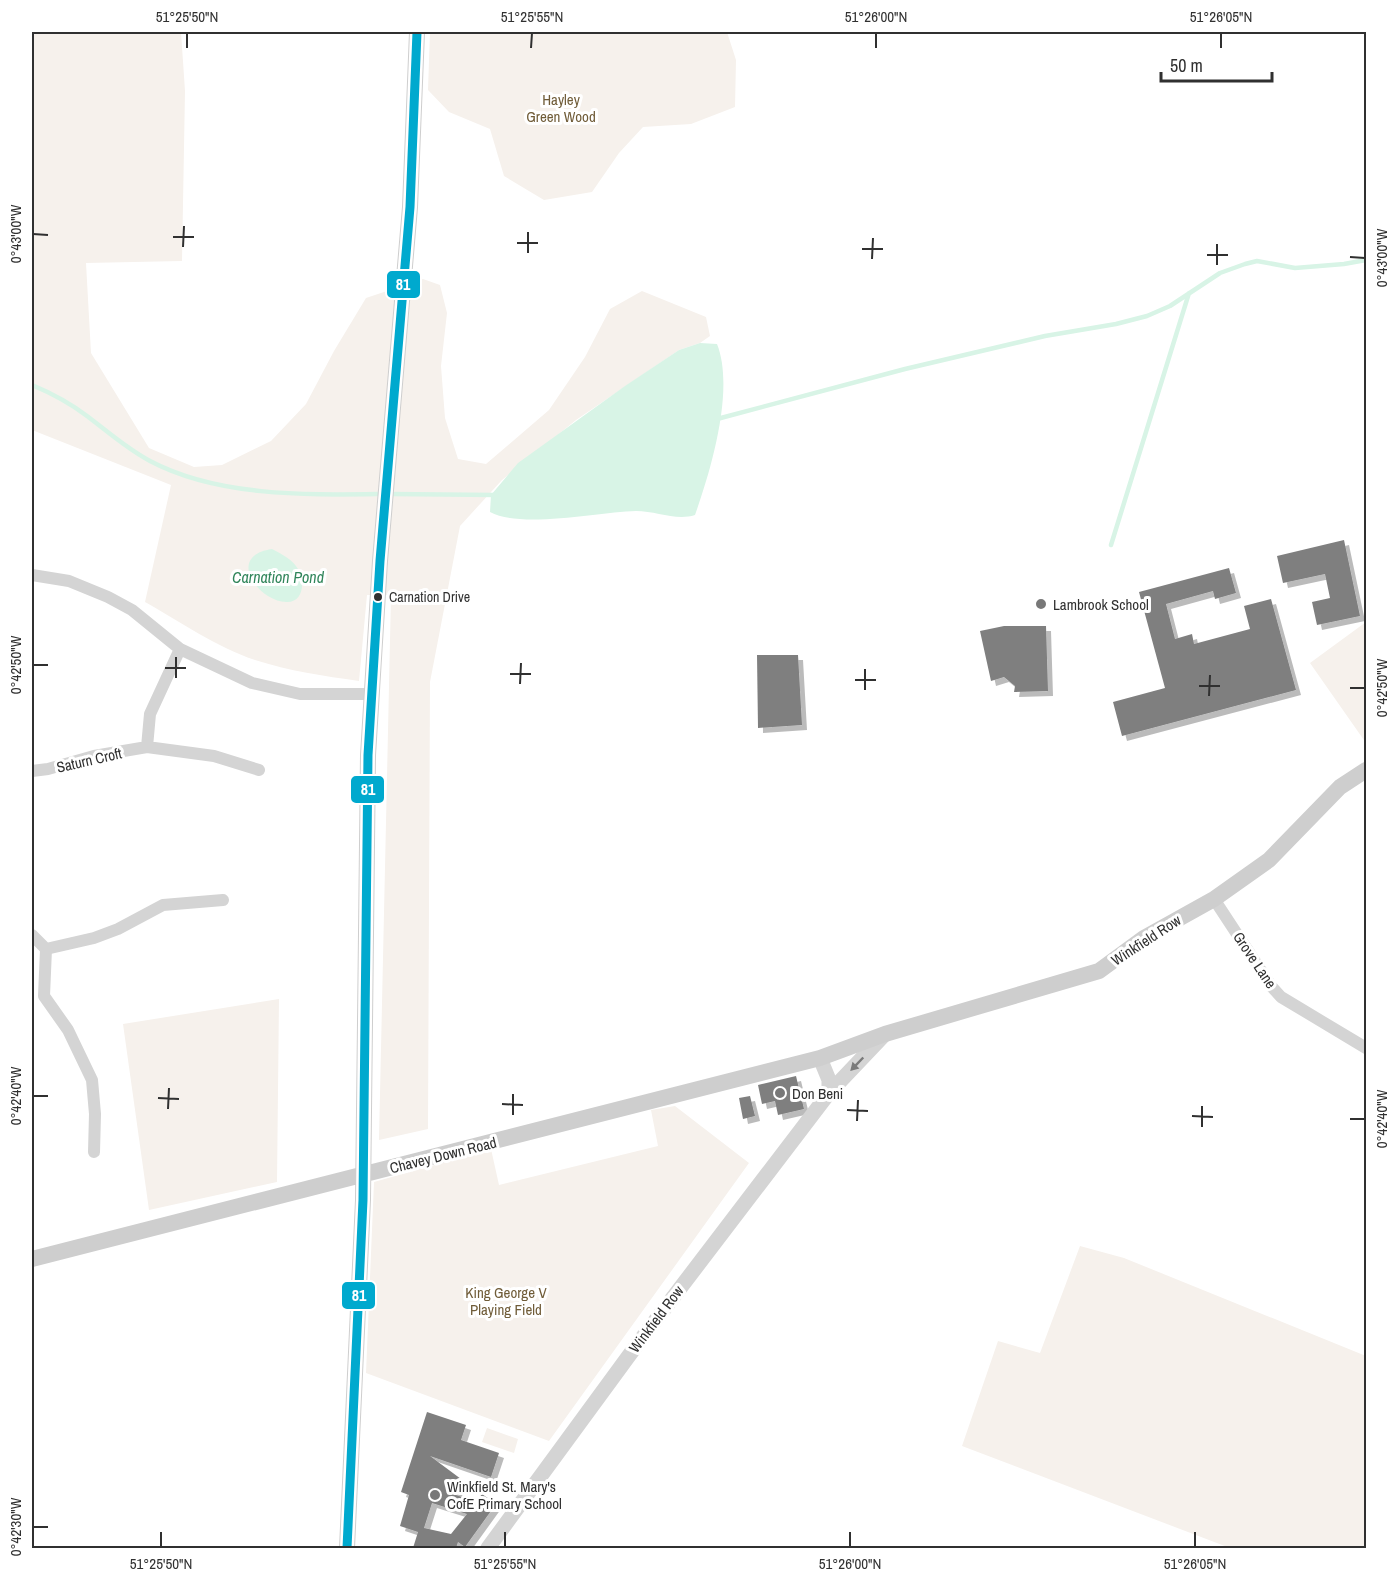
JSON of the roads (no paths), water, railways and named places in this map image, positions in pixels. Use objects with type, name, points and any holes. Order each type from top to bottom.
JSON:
[{"type":"main road","points":[[347,1548],[363,1175],[368,755],[386,484],[410,207],[417,32]]},
{"type":"main road","name":"Winkfield Row","points":[[820,1058],[885,1034],[1099,971],[1144,938],[1214,899],[1269,860],[1340,787],[1366,770]]},
{"type":"main road","name":"Chavey Down Road","points":[[32,1259],[820,1058]]},
{"type":"street","points":[[32,574],[69,580],[108,597],[132,610],[180,649],[252,682],[300,694],[373,694]]},
{"type":"street","points":[[147,747],[150,714],[180,649]]},
{"type":"street","name":"Saturn Croft","points":[[32,771],[48,769],[94,756],[147,747],[214,756],[259,770]]},
{"type":"street","name":"Grove Lane","points":[[1214,899],[1271,986],[1281,997],[1366,1048]]},
{"type":"street","points":[[45,949],[94,938],[118,929],[163,905],[223,900]]},
{"type":"street","points":[[32,935],[45,949],[44,996],[68,1030],[92,1080],[95,1114],[94,1152]]},
{"type":"street","name":"Winkfield Row","points":[[488,1548],[630,1354],[829,1092],[885,1034]]},
{"type":"street","points":[[820,1058],[830,1080],[829,1092]]},
{"type":"water","points":[[700,343],[717,344],[722,362],[723,383],[719,430],[708,476],[695,515],[681,517],[636,511],[521,519],[490,512],[491,495],[518,463],[679,350]]},
{"type":"water","name":"Carnation Pond","points":[[272,549],[290,560],[300,574],[302,585],[300,595],[293,601],[277,600],[267,595],[251,578],[250,560],[258,553]]},
{"type":"waterway","points":[[717,419],[905,369],[1045,336],[1116,324],[1147,316],[1170,306],[1220,273],[1257,261],[1295,268],[1366,260]]},
{"type":"waterway","points":[[1111,545],[1189,293]]},
{"type":"waterway","points":[[32,385],[74,407],[150,461],[176,473],[234,488],[263,491],[382,494]]},
{"type":"waterway","points":[[390,494],[496,495]]},
{"type":"place","name":"Carnation Drive","points":[[378,597]]},
{"type":"place","name":"Lambrook School","points":[[1041,604]]},
{"type":"place","name":"Don Beni","points":[[780,1093]]},
{"type":"place","name":"Winkfield St. Mary's CofE Primary School","points":[[435,1495]]},
{"type":"park label","name":"Hayley Green Wood","points":[[561,108]]},
{"type":"park label","name":"King George V Playing Field","points":[[506,1300]]}]
